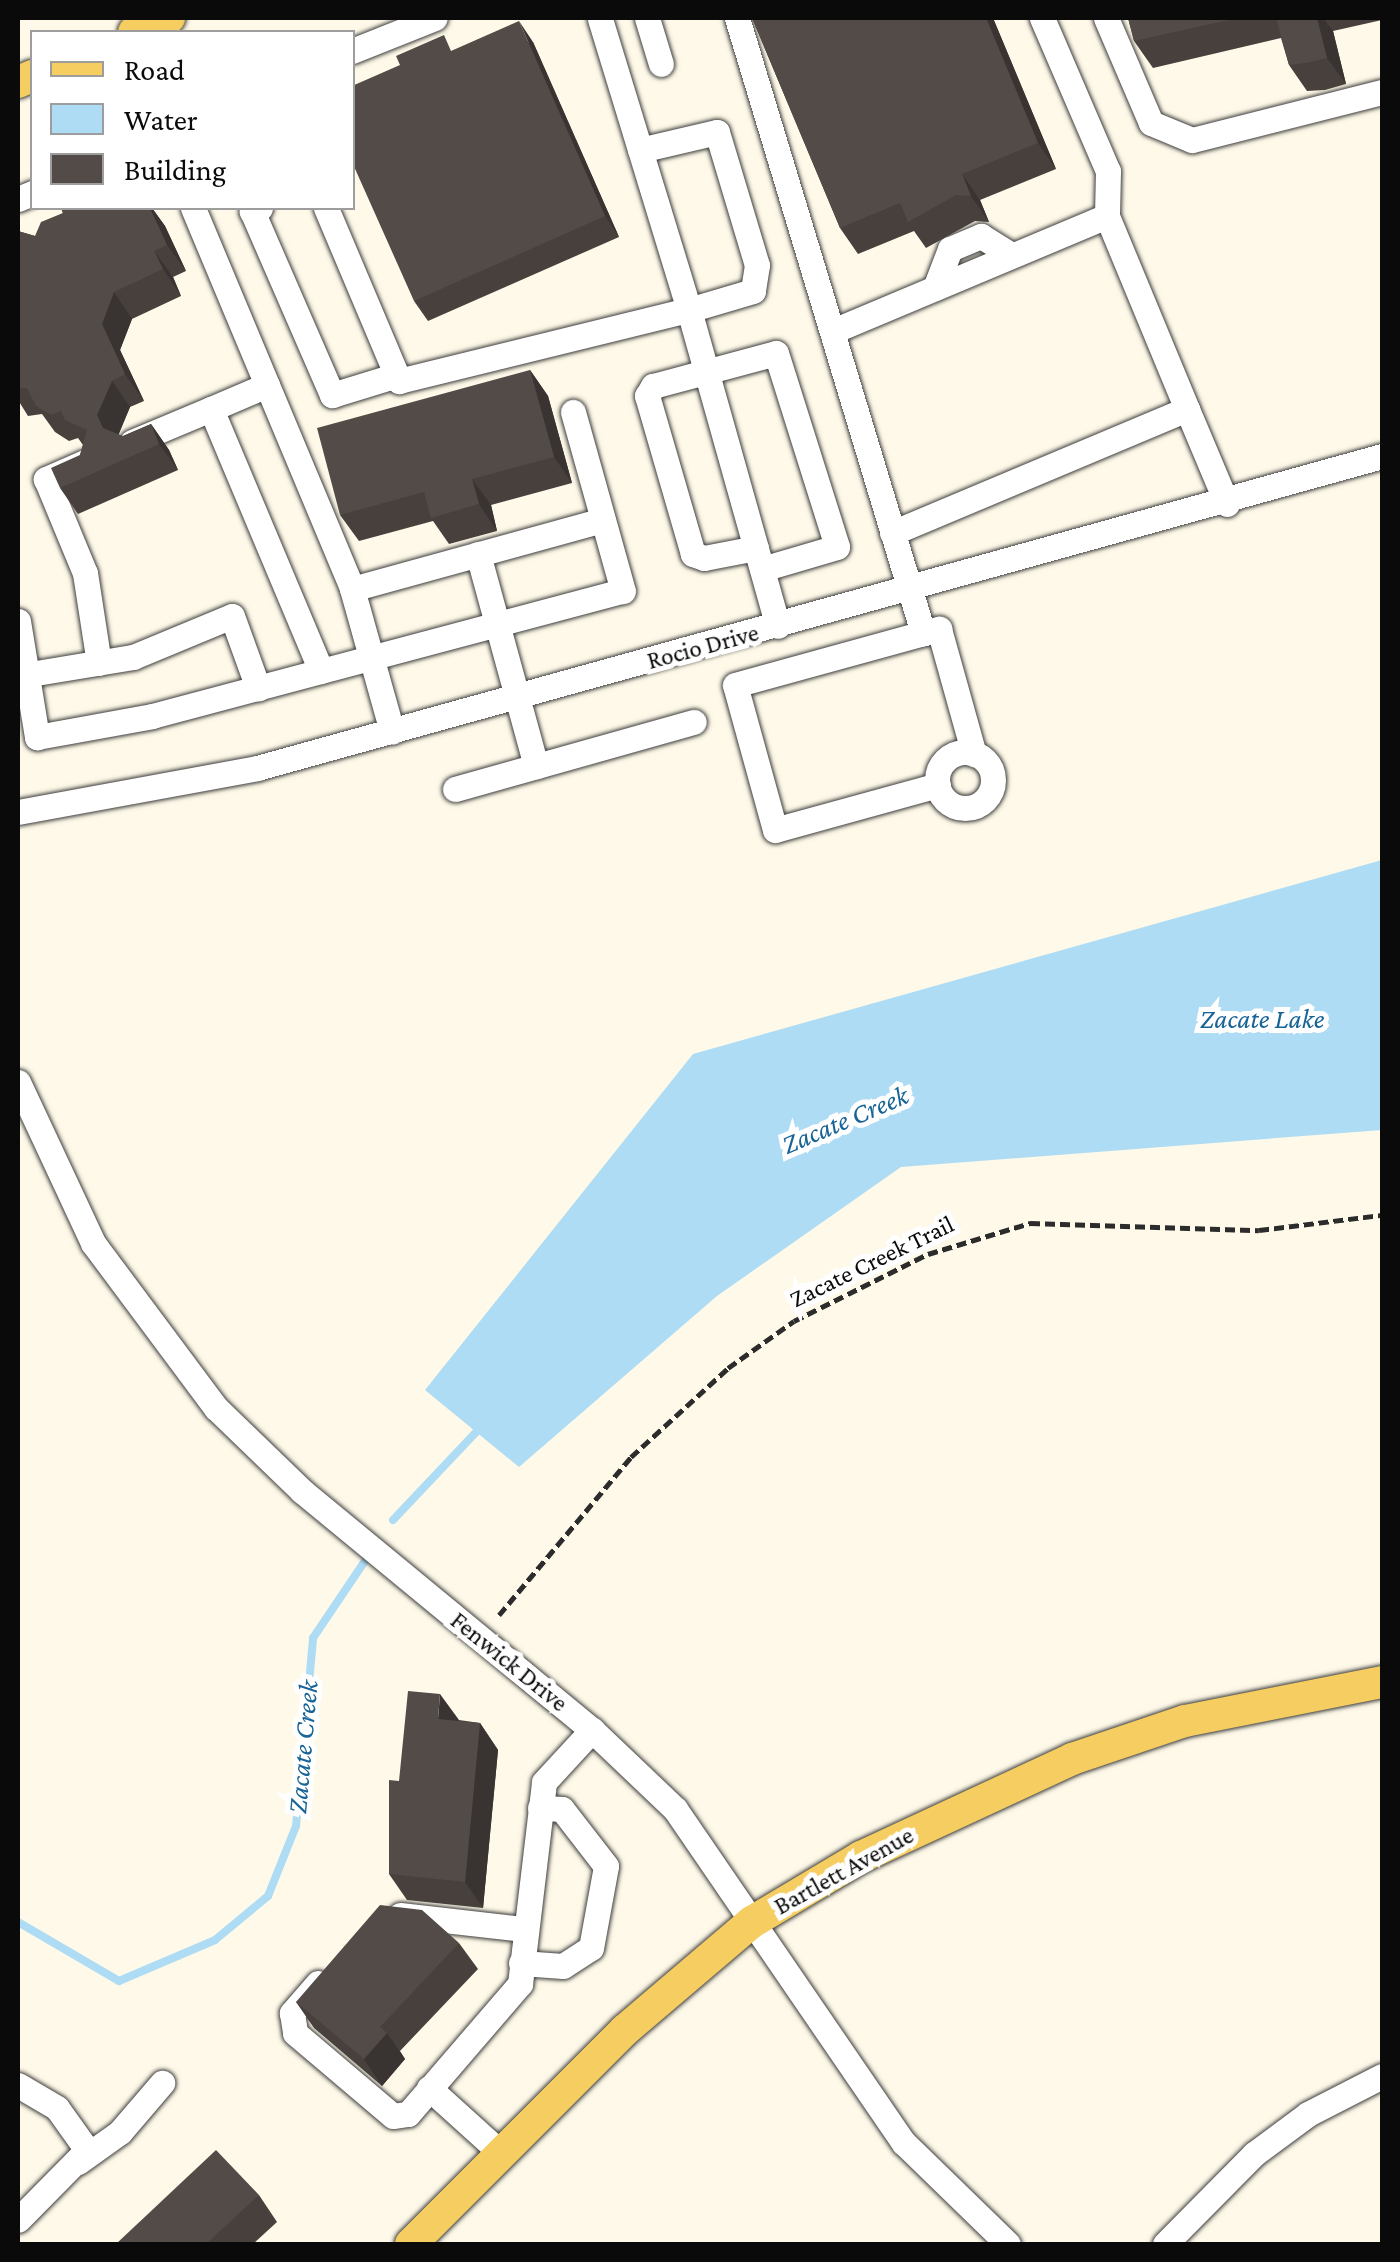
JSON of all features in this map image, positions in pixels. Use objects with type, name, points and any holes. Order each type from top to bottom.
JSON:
[{"type":"main road","points":[[139,30],[169,18]]},
{"type":"main road","name":"Bartlett Avenue","points":[[411,2244],[625,2030],[752,1922],[862,1857],[1072,1760],[1185,1721],[1382,1682]]},
{"type":"street","points":[[600,18],[689,310],[778,626]]},
{"type":"street","points":[[647,18],[662,64]]},
{"type":"street","points":[[737,18],[923,633]]},
{"type":"street","points":[[1042,18],[1108,171],[1107,216],[1226,504]]},
{"type":"street","points":[[1106,18],[1151,122],[1192,140],[1382,92]]},
{"type":"street","points":[[355,49],[418,21]]},
{"type":"street","points":[[327,210],[399,380],[689,310],[753,290],[758,265],[717,132],[640,150]]},
{"type":"street","points":[[194,210],[352,589],[392,731]]},
{"type":"street","points":[[256,210],[252,212],[332,395],[396,375]]},
{"type":"street","points":[[833,330],[1107,216]]},
{"type":"street","points":[[776,353],[837,547],[759,558],[704,558],[686,543],[647,396],[653,386],[707,374],[776,353]]},
{"type":"street","points":[[132,442],[267,384]]},
{"type":"street","points":[[211,408],[321,671]]},
{"type":"street","points":[[892,533],[1187,409]]},
{"type":"street","points":[[18,621],[22,676],[37,737],[258,688],[623,591],[573,412]]},
{"type":"street","name":"Rocio Drive","points":[[18,812],[256,768],[1226,504],[1382,456]]},
{"type":"street","points":[[90,460],[46,479],[85,573],[99,663]]},
{"type":"street","points":[[352,589],[603,520]]},
{"type":"street","points":[[478,554],[536,766]]},
{"type":"street","points":[[22,676],[134,658],[232,616],[258,688]]},
{"type":"street","points":[[939,629],[974,754],[992,773],[986,798],[972,808],[954,806],[938,786],[776,830],[735,684],[939,629]]},
{"type":"street","points":[[455,789],[694,722]]},
{"type":"street","points":[[938,786],[947,759],[974,754]]},
{"type":"street","name":"Fenwick Drive","points":[[18,1082],[93,1243],[216,1408],[302,1490],[592,1730],[674,1809],[904,2143],[1008,2244]]},
{"type":"street","points":[[330,1969],[292,2013],[295,2033],[394,2116],[408,2114],[520,1984],[522,1928],[544,1782],[592,1730]]},
{"type":"street","points":[[521,1963],[563,1966],[591,1948],[606,1866],[562,1809],[540,1808]]},
{"type":"street","points":[[369,1924],[397,1914],[522,1928]]},
{"type":"street","points":[[1165,2244],[1254,2154],[1308,2114],[1382,2076]]},
{"type":"street","points":[[18,2220],[78,2162],[120,2132],[162,2083]]},
{"type":"street","points":[[18,2084],[57,2108],[80,2132],[87,2150],[78,2162]]},
{"type":"street","points":[[430,2088],[502,2154]]},
{"type":"path","name":"Zacate Creek Trail","points":[[499,1615],[631,1457],[728,1368],[794,1321],[928,1254],[1030,1223],[1240,1230],[1382,1216]]},
{"type":"water","name":"Zacate Lake","points":[[1382,860],[1382,1130],[901,1167],[717,1296],[519,1467],[425,1390],[693,1054]]},
{"type":"building","points":[[752,18],[986,18],[1038,143],[962,174],[971,196],[956,195],[908,222],[900,203],[840,228]]},
{"type":"building","points":[[1128,18],[1238,18],[1134,41]]},
{"type":"building","points":[[1276,18],[1317,18],[1327,58],[1289,65]]},
{"type":"building","points":[[519,21],[605,216],[414,301],[355,169],[355,85],[400,65],[396,56],[444,35],[451,51]]},
{"type":"building","points":[[62,210],[151,210],[167,245],[154,251],[163,269],[114,292],[102,324],[125,374],[112,381],[97,415],[103,428],[123,436],[151,424],[159,444],[60,488],[51,468],[80,455],[87,430],[65,420],[61,411],[51,415],[36,406],[27,388],[18,388],[18,231],[35,236],[41,222],[63,213]]},
{"type":"building","points":[[530,370],[554,457],[472,479],[479,504],[431,518],[424,492],[340,515],[317,428]]},
{"type":"building","points":[[408,1691],[440,1694],[438,1719],[480,1723],[465,1882],[389,1874],[389,1780],[399,1781]]},
{"type":"building","points":[[380,1905],[422,1910],[459,1943],[380,2027],[387,2033],[364,2059],[296,2002]]},
{"type":"building","points":[[216,2150],[259,2195],[206,2244],[116,2244]]},
{"type":"waterway","name":"Zacate Creek","points":[[393,1520],[482,1426]]},
{"type":"waterway","name":"Zacate Creek","points":[[18,1922],[119,1981],[215,1940],[268,1896],[296,1826],[313,1638],[367,1558]]}]
